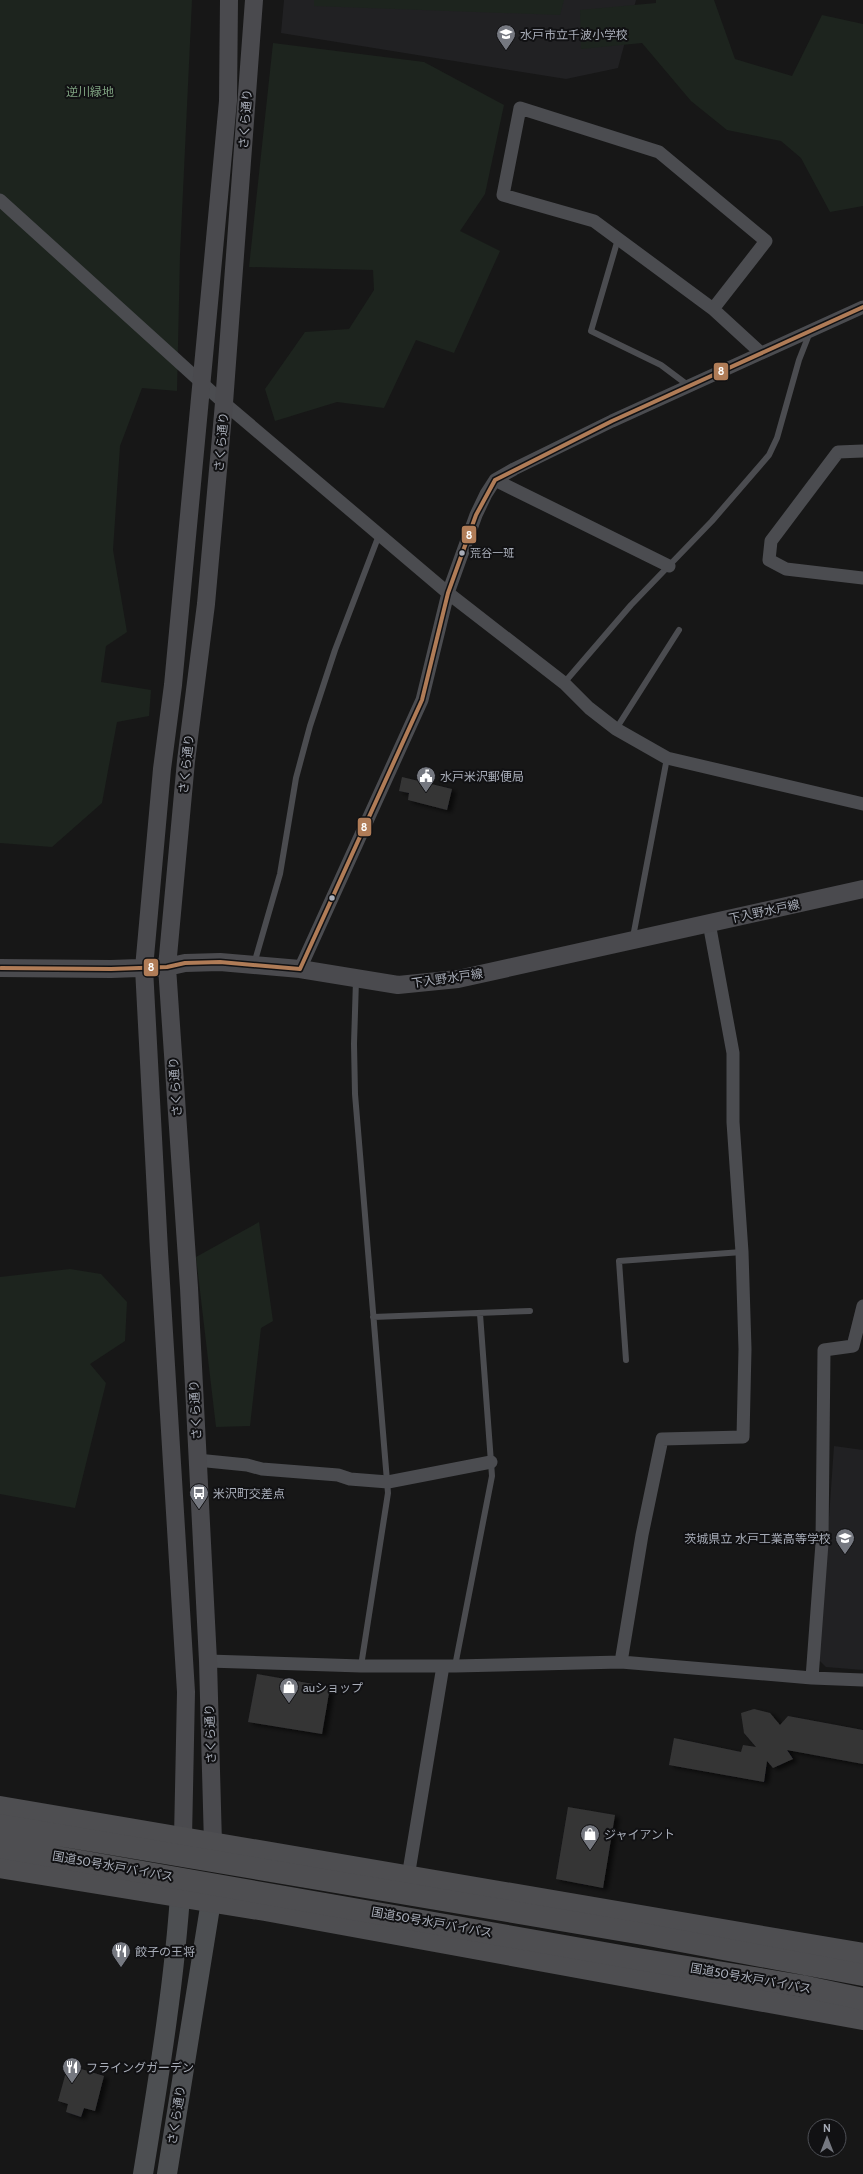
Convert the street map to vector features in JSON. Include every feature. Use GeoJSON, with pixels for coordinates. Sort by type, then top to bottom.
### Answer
{"type":"FeatureCollection","features":[{"type":"Feature","properties":{"kind":"highway"},"geometry":{"type":"LineString","coordinates":[[0,1807],[408,1877],[863,1958]]}},
{"type":"Feature","properties":{"kind":"highway","name":"国道50号水戸バイパス"},"geometry":{"type":"LineString","coordinates":[[0,1825],[635,1933],[863,1958]]}},
{"type":"Feature","properties":{"kind":"highway","name":"国道50号水戸バイパス"},"geometry":{"type":"LineString","coordinates":[[0,1847],[630,1958],[802,1986],[863,1999]]}},
{"type":"Feature","properties":{"kind":"highway"},"geometry":{"type":"LineString","coordinates":[[0,1867],[265,1910],[863,2019]]}},
{"type":"Feature","properties":{"kind":"main road","name":"さくら通り"},"geometry":{"type":"LineString","coordinates":[[143,2174],[165,2040],[177,1945],[183,1838]]}},
{"type":"Feature","properties":{"kind":"main road","name":"さくら通り"},"geometry":{"type":"LineString","coordinates":[[167,2174],[211,1901],[213,1844]]}},
{"type":"Feature","properties":{"kind":"street","name":"さくら通り"},"geometry":{"type":"LineString","coordinates":[[183,1838],[186,1692],[159,1251],[144,968],[162,769],[173,685],[228,101],[229,0]]}},
{"type":"Feature","properties":{"kind":"street","name":"さくら通り"},"geometry":{"type":"LineString","coordinates":[[213,1844],[208,1661],[189,1288],[167,967],[180,823],[206,604],[224,403],[254,0]]}},
{"type":"Feature","properties":{"kind":"street"},"geometry":{"type":"LineString","coordinates":[[713,309],[766,241],[659,152],[520,108],[503,195],[594,221],[618,237],[713,309],[761,353]]}},
{"type":"Feature","properties":{"kind":"street"},"geometry":{"type":"LineString","coordinates":[[0,200],[224,403],[448,593],[564,683],[589,708],[616,729],[667,758],[863,804]]}},
{"type":"Feature","properties":{"kind":"street"},"geometry":{"type":"LineString","coordinates":[[300,969],[422,700],[448,593],[476,515],[486,494],[495,480],[514,469],[605,425],[863,307]]}},
{"type":"Feature","properties":{"kind":"street"},"geometry":{"type":"LineString","coordinates":[[863,451],[838,452],[771,541],[769,560],[786,569],[863,578]]}},
{"type":"Feature","properties":{"kind":"street"},"geometry":{"type":"LineString","coordinates":[[495,480],[669,566]]}},
{"type":"Feature","properties":{"kind":"street","name":"下入野水戸線"},"geometry":{"type":"LineString","coordinates":[[0,970],[144,968],[167,967],[195,962],[254,964],[300,969],[398,985],[426,983],[458,979],[863,889]]}},
{"type":"Feature","properties":{"kind":"street"},"geometry":{"type":"LineString","coordinates":[[621,1662],[642,1535],[662,1439],[743,1437],[745,1349],[742,1252],[733,1122],[733,1053],[709,923]]}},
{"type":"Feature","properties":{"kind":"street"},"geometry":{"type":"LineString","coordinates":[[812,1678],[822,1543],[824,1350],[858,1346],[863,1306]]}},
{"type":"Feature","properties":{"kind":"street"},"geometry":{"type":"LineString","coordinates":[[197,1460],[247,1465],[262,1470],[338,1475],[350,1478],[388,1482],[491,1462]]}},
{"type":"Feature","properties":{"kind":"street"},"geometry":{"type":"LineString","coordinates":[[208,1661],[361,1666],[448,1666],[621,1662],[812,1678],[863,1680]]}},
{"type":"Feature","properties":{"kind":"street"},"geometry":{"type":"LineString","coordinates":[[408,1877],[448,1666]]}},
{"type":"Feature","properties":{"kind":"lane"},"geometry":{"type":"LineString","coordinates":[[618,237],[591,331],[661,365],[690,386]]}},
{"type":"Feature","properties":{"kind":"lane"},"geometry":{"type":"LineString","coordinates":[[564,683],[631,605],[712,521],[769,455],[777,438],[798,360],[810,331]]}},
{"type":"Feature","properties":{"kind":"lane"},"geometry":{"type":"LineString","coordinates":[[254,964],[280,874],[296,778],[310,726],[335,650],[379,535]]}},
{"type":"Feature","properties":{"kind":"lane"},"geometry":{"type":"LineString","coordinates":[[616,729],[679,630]]}},
{"type":"Feature","properties":{"kind":"lane"},"geometry":{"type":"LineString","coordinates":[[632,941],[667,758]]}},
{"type":"Feature","properties":{"kind":"lane"},"geometry":{"type":"LineString","coordinates":[[356,979],[354,1044],[355,1094],[388,1482],[388,1493],[361,1666]]}},
{"type":"Feature","properties":{"kind":"lane"},"geometry":{"type":"LineString","coordinates":[[626,1360],[618,1261],[742,1252]]}},
{"type":"Feature","properties":{"kind":"lane"},"geometry":{"type":"LineString","coordinates":[[373,1317],[530,1311]]}},
{"type":"Feature","properties":{"kind":"lane"},"geometry":{"type":"LineString","coordinates":[[448,1666],[492,1476],[480,1314]]}},
{"type":"Feature","properties":{"kind":"shaded area","name":"水戸市立千波小学校"},"geometry":{"type":"Polygon","coordinates":[[[284,0],[636,0],[618,68],[566,79],[281,33],[284,0]]]}},
{"type":"Feature","properties":{"kind":"shaded area","name":"茨城県立 水戸工業高等学校"},"geometry":{"type":"Polygon","coordinates":[[[834,1446],[863,1450],[863,1670],[826,1667],[819,1660],[834,1446]]]}},
{"type":"Feature","properties":{"kind":"green space","name":"逆川緑地"},"geometry":{"type":"Polygon","coordinates":[[[0,0],[192,0],[180,255],[177,391],[142,388],[120,446],[113,550],[127,632],[106,646],[101,682],[151,690],[149,716],[117,722],[102,803],[52,847],[0,843],[0,0]]]}},
{"type":"Feature","properties":{"kind":"green space"},"geometry":{"type":"Polygon","coordinates":[[[314,0],[564,0],[560,15],[314,6],[314,0]]]}},
{"type":"Feature","properties":{"kind":"green space"},"geometry":{"type":"Polygon","coordinates":[[[656,0],[714,0],[735,59],[792,76],[822,15],[863,24],[863,206],[830,212],[801,158],[781,141],[727,130],[691,101],[642,43],[581,49],[580,10],[656,3],[656,0]]]}},
{"type":"Feature","properties":{"kind":"green space"},"geometry":{"type":"Polygon","coordinates":[[[273,43],[424,62],[504,105],[485,194],[460,231],[500,251],[454,353],[416,340],[384,408],[337,402],[275,421],[265,389],[305,332],[349,329],[374,290],[373,270],[249,267],[273,43]]]}},
{"type":"Feature","properties":{"kind":"green space"},"geometry":{"type":"Polygon","coordinates":[[[259,1222],[273,1321],[261,1328],[250,1426],[216,1427],[196,1257],[259,1222]]]}},
{"type":"Feature","properties":{"kind":"green space"},"geometry":{"type":"Polygon","coordinates":[[[70,1269],[101,1274],[127,1302],[125,1341],[90,1364],[106,1383],[75,1508],[0,1494],[0,1277],[70,1269]]]}},
{"type":"Feature","properties":{"kind":"building"},"geometry":{"type":"Polygon","coordinates":[[[402,777],[452,789],[447,810],[408,800],[409,793],[399,791],[402,777]]]}},
{"type":"Feature","properties":{"kind":"building","name":"auショップ"},"geometry":{"type":"Polygon","coordinates":[[[257,1674],[330,1687],[322,1734],[248,1722],[257,1674]]]}},
{"type":"Feature","properties":{"kind":"building"},"geometry":{"type":"Polygon","coordinates":[[[754,1709],[770,1713],[780,1725],[788,1716],[863,1730],[863,1764],[787,1750],[793,1759],[773,1768],[767,1761],[764,1782],[669,1765],[674,1738],[741,1752],[743,1745],[756,1747],[744,1733],[741,1713],[754,1709]]]}},
{"type":"Feature","properties":{"kind":"building"},"geometry":{"type":"Polygon","coordinates":[[[568,1807],[615,1815],[603,1888],[556,1879],[568,1807]]]}},
{"type":"Feature","properties":{"kind":"building"},"geometry":{"type":"Polygon","coordinates":[[[68,2065],[104,2076],[95,2111],[84,2108],[81,2117],[66,2112],[68,2104],[58,2101],[68,2065]]]}},
{"type":"Feature","properties":{"kind":"transit line","name":"8"},"geometry":{"type":"LineString","coordinates":[[300,969],[422,700],[448,593],[476,515],[495,480],[612,421],[863,307]]}},
{"type":"Feature","properties":{"kind":"transit line","name":"8"},"geometry":{"type":"LineString","coordinates":[[1,968],[111,969],[167,967],[185,963],[220,962],[300,969]]}},
{"type":"Feature","properties":{"kind":"place","name":"水戸市立千波小学校"},"geometry":{"type":"Point","coordinates":[506,51]}},
{"type":"Feature","properties":{"kind":"place","name":"荒谷一班"},"geometry":{"type":"Point","coordinates":[462,553]}},
{"type":"Feature","properties":{"kind":"place","name":"水戸米沢郵便局"},"geometry":{"type":"Point","coordinates":[426,793]}},
{"type":"Feature","properties":{"kind":"place","name":"米沢町交差点"},"geometry":{"type":"Point","coordinates":[199,1510]}},
{"type":"Feature","properties":{"kind":"place","name":"茨城県立 水戸工業高等学校"},"geometry":{"type":"Point","coordinates":[845,1555]}},
{"type":"Feature","properties":{"kind":"place","name":"auショップ"},"geometry":{"type":"Point","coordinates":[289,1704]}},
{"type":"Feature","properties":{"kind":"place","name":"ジャイアント"},"geometry":{"type":"Point","coordinates":[590,1851]}},
{"type":"Feature","properties":{"kind":"place","name":"餃子の王将"},"geometry":{"type":"Point","coordinates":[121,1968]}},
{"type":"Feature","properties":{"kind":"place","name":"フライングガーデン"},"geometry":{"type":"Point","coordinates":[72,2084]}}]}
